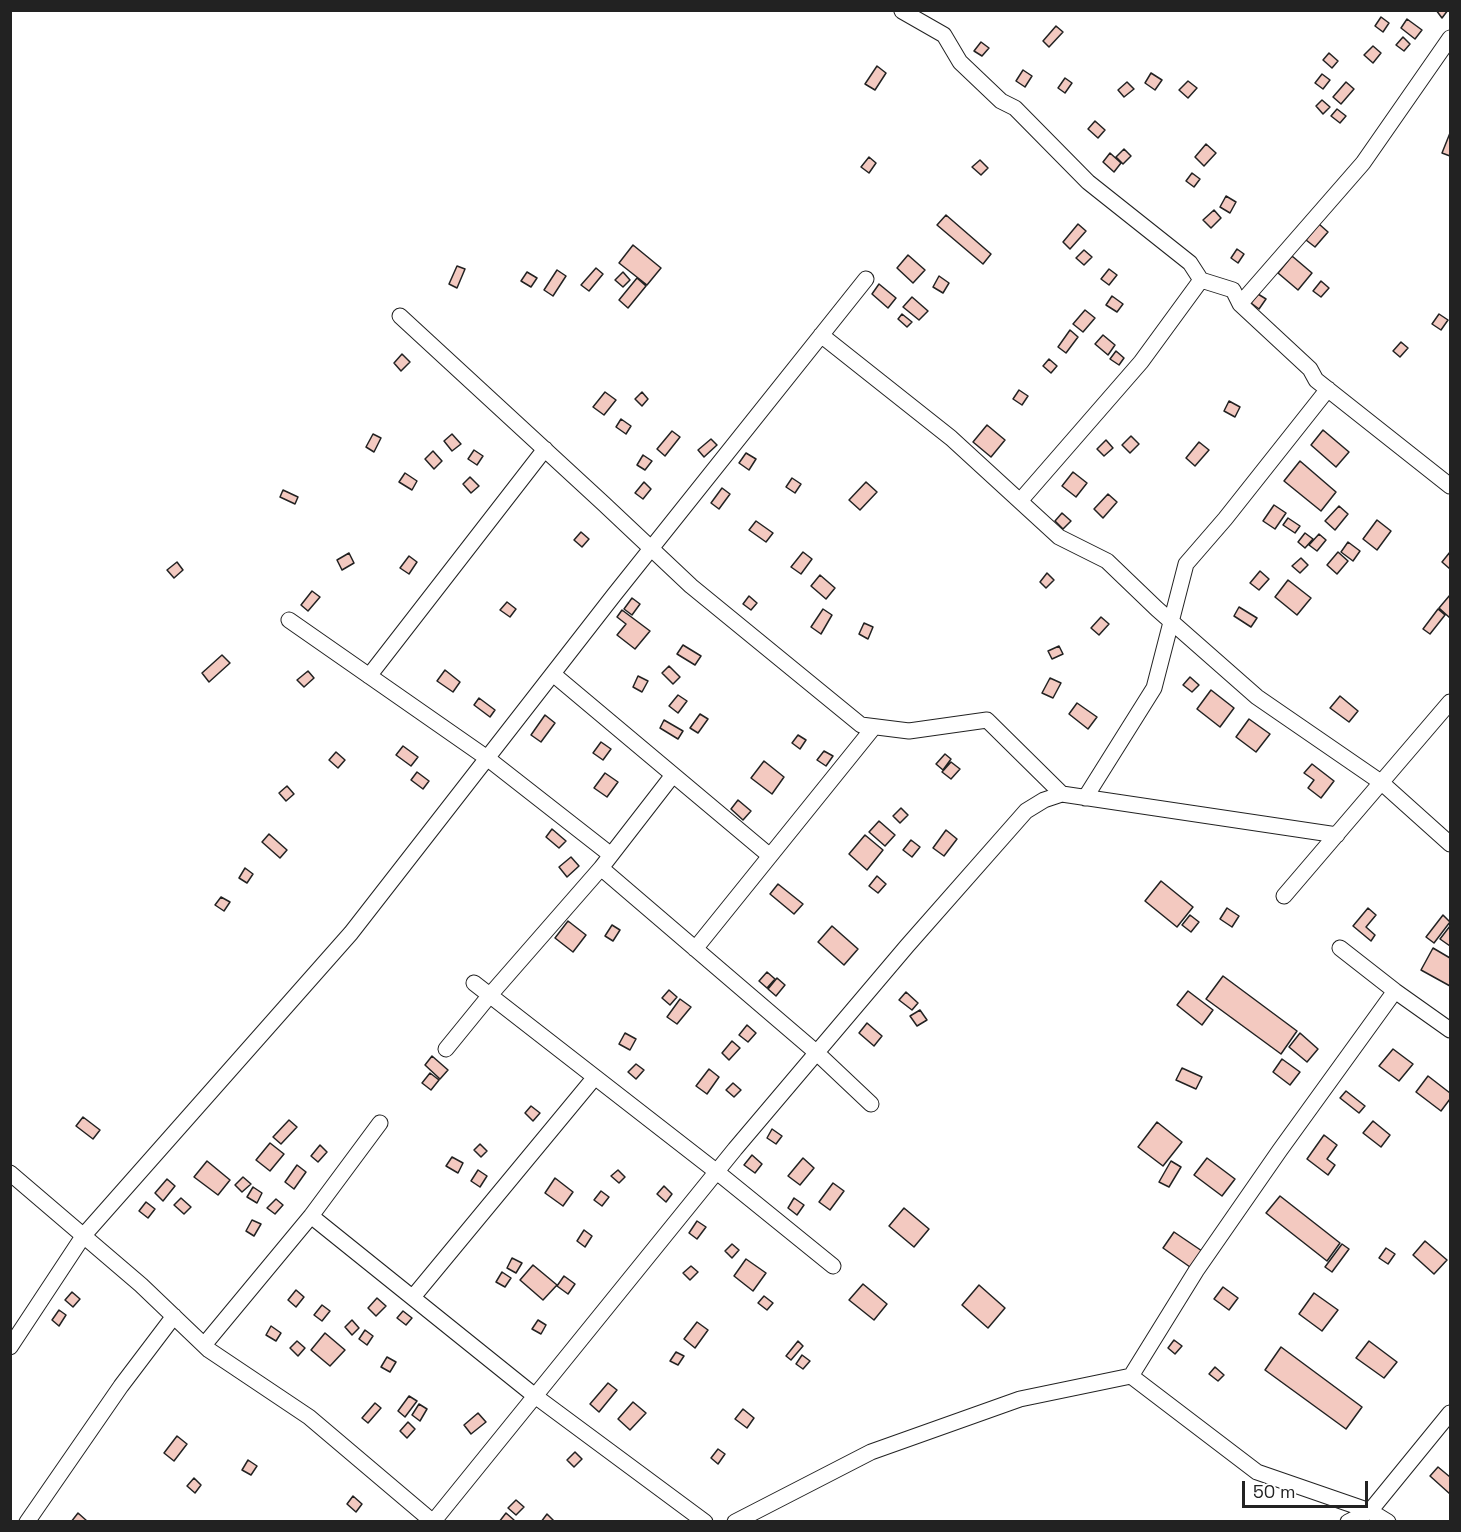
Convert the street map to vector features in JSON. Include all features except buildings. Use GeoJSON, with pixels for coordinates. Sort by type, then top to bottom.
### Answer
{"type":"FeatureCollection","features":[{"type":"Feature","properties":{"kind":"street"},"geometry":{"type":"LineString","coordinates":[[902,11],[944,35],[960,62],[1001,101],[1015,108],[1088,182],[1190,263],[1201,280],[1233,290],[1240,304],[1310,369],[1316,380],[1450,486]]}},
{"type":"Feature","properties":{"kind":"street"},"geometry":{"type":"LineString","coordinates":[[1240,304],[1363,163],[1449,42]]}},
{"type":"Feature","properties":{"kind":"street"},"geometry":{"type":"LineString","coordinates":[[10,1347],[84,1235],[351,933],[651,549],[866,279]]}},
{"type":"Feature","properties":{"kind":"street"},"geometry":{"type":"LineString","coordinates":[[1020,501],[1141,362],[1201,280]]}},
{"type":"Feature","properties":{"kind":"street"},"geometry":{"type":"LineString","coordinates":[[400,316],[691,586],[861,724],[909,731],[987,720],[1062,794]]}},
{"type":"Feature","properties":{"kind":"street"},"geometry":{"type":"LineString","coordinates":[[821,335],[951,438],[1059,537],[1107,561],[1257,698],[1382,783],[1450,844]]}},
{"type":"Feature","properties":{"kind":"street"},"geometry":{"type":"LineString","coordinates":[[1085,798],[1154,688],[1186,564],[1328,389]]}},
{"type":"Feature","properties":{"kind":"street"},"geometry":{"type":"LineString","coordinates":[[369,676],[545,449]]}},
{"type":"Feature","properties":{"kind":"street"},"geometry":{"type":"LineString","coordinates":[[289,620],[488,758],[611,855]]}},
{"type":"Feature","properties":{"kind":"street"},"geometry":{"type":"LineString","coordinates":[[553,674],[770,856]]}},
{"type":"Feature","properties":{"kind":"street"},"geometry":{"type":"LineString","coordinates":[[1284,896],[1450,702]]}},
{"type":"Feature","properties":{"kind":"street"},"geometry":{"type":"LineString","coordinates":[[696,949],[874,727]]}},
{"type":"Feature","properties":{"kind":"street"},"geometry":{"type":"LineString","coordinates":[[446,1049],[601,868],[673,775]]}},
{"type":"Feature","properties":{"kind":"street"},"geometry":{"type":"LineString","coordinates":[[10,1173],[84,1235],[204,1345],[309,1417],[433,1521],[717,1172],[907,946],[1026,811],[1044,800],[1062,794],[1337,835]]}},
{"type":"Feature","properties":{"kind":"street"},"geometry":{"type":"LineString","coordinates":[[601,868],[817,1053],[871,1104]]}},
{"type":"Feature","properties":{"kind":"street"},"geometry":{"type":"LineString","coordinates":[[1340,948],[1450,1030]]}},
{"type":"Feature","properties":{"kind":"street"},"geometry":{"type":"LineString","coordinates":[[474,983],[717,1172],[833,1266]]}},
{"type":"Feature","properties":{"kind":"street"},"geometry":{"type":"LineString","coordinates":[[735,1521],[871,1452],[1020,1399],[1131,1376],[1196,1271],[1280,1149],[1395,991]]}},
{"type":"Feature","properties":{"kind":"street"},"geometry":{"type":"LineString","coordinates":[[413,1297],[595,1077]]}},
{"type":"Feature","properties":{"kind":"street"},"geometry":{"type":"LineString","coordinates":[[204,1345],[311,1216],[380,1123]]}},
{"type":"Feature","properties":{"kind":"street"},"geometry":{"type":"LineString","coordinates":[[311,1216],[535,1396],[705,1521]]}},
{"type":"Feature","properties":{"kind":"street"},"geometry":{"type":"LineString","coordinates":[[27,1521],[121,1386],[174,1316]]}},
{"type":"Feature","properties":{"kind":"street"},"geometry":{"type":"LineString","coordinates":[[1131,1376],[1257,1472],[1370,1511],[1388,1521]]}},
{"type":"Feature","properties":{"kind":"street"},"geometry":{"type":"LineString","coordinates":[[1348,1521],[1370,1511],[1450,1413]]}}]}
